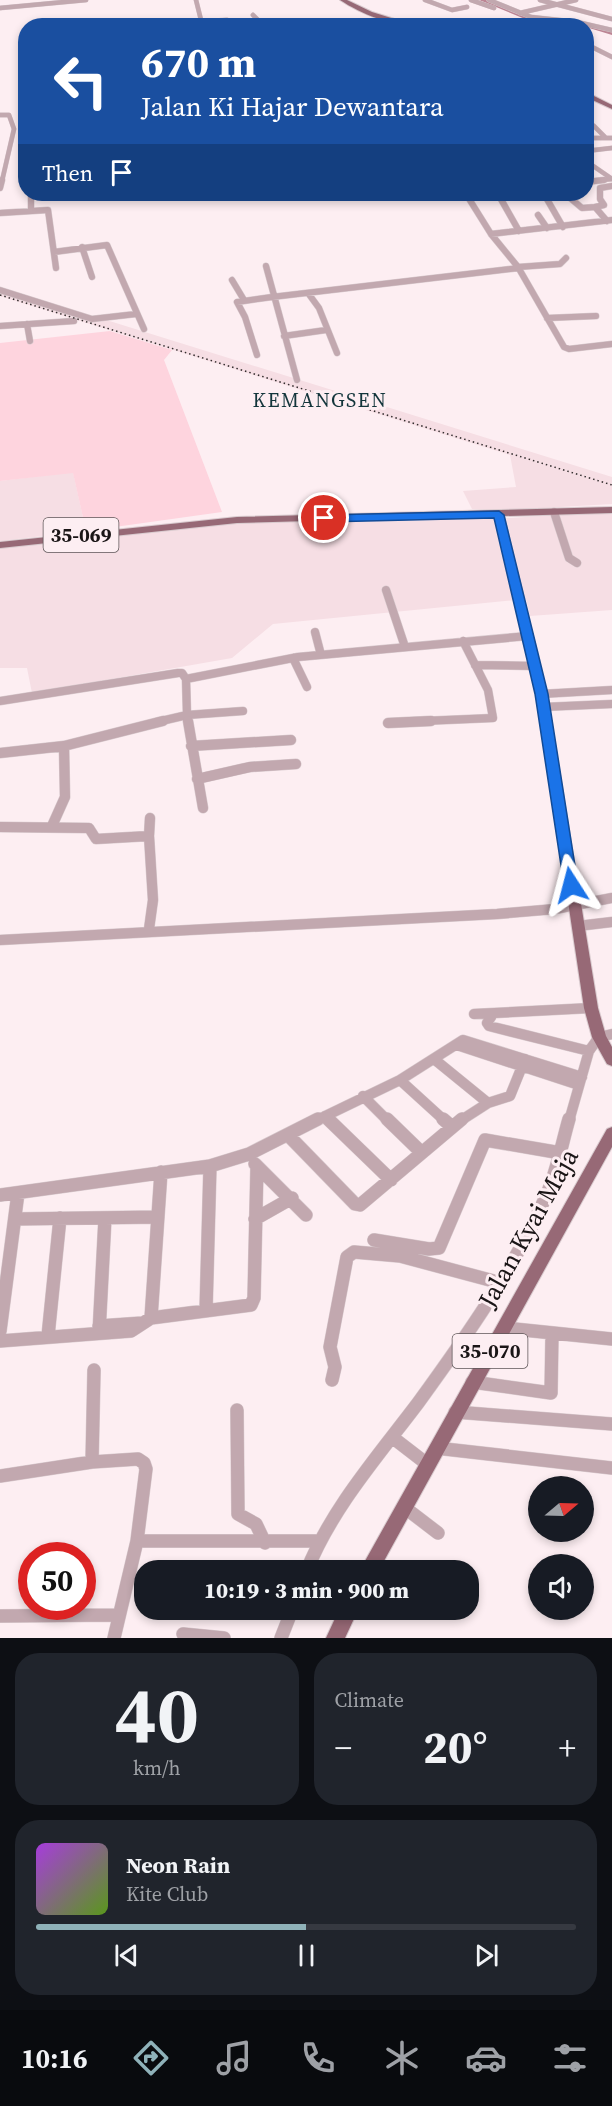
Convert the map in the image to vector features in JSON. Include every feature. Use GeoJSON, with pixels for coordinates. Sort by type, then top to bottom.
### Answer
{"type":"FeatureCollection","features":[{"type":"Feature","properties":{"kind":"main road"},"geometry":{"type":"LineString","coordinates":[[343,0],[370,13],[389,18]]}},
{"type":"Feature","properties":{"kind":"main road"},"geometry":{"type":"LineString","coordinates":[[594,98],[612,107]]}},
{"type":"Feature","properties":{"kind":"main road","name":"35-069"},"geometry":{"type":"LineString","coordinates":[[0,544],[237,520],[499,515],[612,508]]}},
{"type":"Feature","properties":{"kind":"main road"},"geometry":{"type":"LineString","coordinates":[[499,515],[542,698],[591,1008],[606,1045]]}},
{"type":"Feature","properties":{"kind":"main road","name":"Jalan Kyai Maja"},"geometry":{"type":"LineString","coordinates":[[375,1560],[612,1133]]}},
{"type":"Feature","properties":{"kind":"main road"},"geometry":{"type":"LineString","coordinates":[[335,1638],[344,1620]]}},
{"type":"Feature","properties":{"kind":"street"},"geometry":{"type":"LineString","coordinates":[[0,8],[86,0]]}},
{"type":"Feature","properties":{"kind":"street"},"geometry":{"type":"LineString","coordinates":[[196,0],[200,18]]}},
{"type":"Feature","properties":{"kind":"street"},"geometry":{"type":"LineString","coordinates":[[425,0],[452,10],[467,7]]}},
{"type":"Feature","properties":{"kind":"street"},"geometry":{"type":"LineString","coordinates":[[471,0],[518,16],[532,18]]}},
{"type":"Feature","properties":{"kind":"street"},"geometry":{"type":"LineString","coordinates":[[489,0],[518,16],[576,0]]}},
{"type":"Feature","properties":{"kind":"street"},"geometry":{"type":"LineString","coordinates":[[540,0],[612,19]]}},
{"type":"Feature","properties":{"kind":"street"},"geometry":{"type":"LineString","coordinates":[[253,15],[256,18]]}},
{"type":"Feature","properties":{"kind":"street"},"geometry":{"type":"LineString","coordinates":[[594,27],[612,30]]}},
{"type":"Feature","properties":{"kind":"street"},"geometry":{"type":"LineString","coordinates":[[594,29],[612,36]]}},
{"type":"Feature","properties":{"kind":"street"},"geometry":{"type":"LineString","coordinates":[[596,49],[612,57]]}},
{"type":"Feature","properties":{"kind":"street"},"geometry":{"type":"LineString","coordinates":[[0,115],[9,116],[14,128],[0,188]]}},
{"type":"Feature","properties":{"kind":"street"},"geometry":{"type":"LineString","coordinates":[[594,126],[605,137]]}},
{"type":"Feature","properties":{"kind":"street"},"geometry":{"type":"LineString","coordinates":[[594,138],[612,138]]}},
{"type":"Feature","properties":{"kind":"street"},"geometry":{"type":"LineString","coordinates":[[594,150],[612,148]]}},
{"type":"Feature","properties":{"kind":"street"},"geometry":{"type":"LineString","coordinates":[[594,167],[612,179]]}},
{"type":"Feature","properties":{"kind":"street"},"geometry":{"type":"LineString","coordinates":[[594,181],[612,179]]}},
{"type":"Feature","properties":{"kind":"street"},"geometry":{"type":"LineString","coordinates":[[574,201],[583,208],[604,205],[600,200],[600,188],[612,186]]}},
{"type":"Feature","properties":{"kind":"street"},"geometry":{"type":"LineString","coordinates":[[31,201],[31,210]]}},
{"type":"Feature","properties":{"kind":"street"},"geometry":{"type":"LineString","coordinates":[[470,201],[491,234],[519,268],[566,348],[612,344]]}},
{"type":"Feature","properties":{"kind":"street"},"geometry":{"type":"LineString","coordinates":[[502,201],[519,231]]}},
{"type":"Feature","properties":{"kind":"street"},"geometry":{"type":"LineString","coordinates":[[549,201],[559,216],[556,219],[563,227]]}},
{"type":"Feature","properties":{"kind":"street"},"geometry":{"type":"LineString","coordinates":[[595,207],[609,221]]}},
{"type":"Feature","properties":{"kind":"street"},"geometry":{"type":"LineString","coordinates":[[0,213],[48,210],[56,268]]}},
{"type":"Feature","properties":{"kind":"street"},"geometry":{"type":"LineString","coordinates":[[538,215],[547,228]]}},
{"type":"Feature","properties":{"kind":"street"},"geometry":{"type":"LineString","coordinates":[[491,234],[609,221]]}},
{"type":"Feature","properties":{"kind":"street"},"geometry":{"type":"LineString","coordinates":[[54,252],[107,245],[144,329]]}},
{"type":"Feature","properties":{"kind":"street"},"geometry":{"type":"LineString","coordinates":[[82,247],[92,277]]}},
{"type":"Feature","properties":{"kind":"street"},"geometry":{"type":"LineString","coordinates":[[257,355],[244,314],[237,303],[244,300],[561,263],[566,258]]}},
{"type":"Feature","properties":{"kind":"street"},"geometry":{"type":"LineString","coordinates":[[266,266],[272,297],[297,380]]}},
{"type":"Feature","properties":{"kind":"street"},"geometry":{"type":"LineString","coordinates":[[232,280],[244,300]]}},
{"type":"Feature","properties":{"kind":"street"},"geometry":{"type":"LineString","coordinates":[[0,290],[94,319],[136,314]]}},
{"type":"Feature","properties":{"kind":"street"},"geometry":{"type":"LineString","coordinates":[[308,293],[319,308],[337,353]]}},
{"type":"Feature","properties":{"kind":"street"},"geometry":{"type":"LineString","coordinates":[[548,318],[596,316]]}},
{"type":"Feature","properties":{"kind":"street"},"geometry":{"type":"LineString","coordinates":[[0,326],[74,321]]}},
{"type":"Feature","properties":{"kind":"street"},"geometry":{"type":"LineString","coordinates":[[27,324],[30,341]]}},
{"type":"Feature","properties":{"kind":"street"},"geometry":{"type":"LineString","coordinates":[[284,336],[326,330]]}},
{"type":"Feature","properties":{"kind":"street"},"geometry":{"type":"LineString","coordinates":[[556,512],[569,558],[577,563]]}},
{"type":"Feature","properties":{"kind":"street"},"geometry":{"type":"LineString","coordinates":[[386,590],[405,647]]}},
{"type":"Feature","properties":{"kind":"street"},"geometry":{"type":"LineString","coordinates":[[315,632],[321,655]]}},
{"type":"Feature","properties":{"kind":"street"},"geometry":{"type":"LineString","coordinates":[[186,679],[292,658],[528,636]]}},
{"type":"Feature","properties":{"kind":"street"},"geometry":{"type":"LineString","coordinates":[[388,723],[493,718],[488,690],[463,641]]}},
{"type":"Feature","properties":{"kind":"street"},"geometry":{"type":"LineString","coordinates":[[292,658],[307,687]]}},
{"type":"Feature","properties":{"kind":"street"},"geometry":{"type":"LineString","coordinates":[[475,665],[535,666]]}},
{"type":"Feature","properties":{"kind":"street"},"geometry":{"type":"LineString","coordinates":[[0,701],[182,673],[186,679],[191,746],[203,808]]}},
{"type":"Feature","properties":{"kind":"street"},"geometry":{"type":"LineString","coordinates":[[542,698],[612,690]]}},
{"type":"Feature","properties":{"kind":"street"},"geometry":{"type":"LineString","coordinates":[[542,698],[612,705]]}},
{"type":"Feature","properties":{"kind":"street"},"geometry":{"type":"LineString","coordinates":[[0,753],[64,746],[187,715],[243,711]]}},
{"type":"Feature","properties":{"kind":"street"},"geometry":{"type":"LineString","coordinates":[[191,746],[291,740]]}},
{"type":"Feature","properties":{"kind":"street"},"geometry":{"type":"LineString","coordinates":[[52,826],[62,802],[66,762],[64,746]]}},
{"type":"Feature","properties":{"kind":"street"},"geometry":{"type":"LineString","coordinates":[[197,779],[250,767],[296,764]]}},
{"type":"Feature","properties":{"kind":"street"},"geometry":{"type":"LineString","coordinates":[[149,929],[153,900],[150,818]]}},
{"type":"Feature","properties":{"kind":"street"},"geometry":{"type":"LineString","coordinates":[[0,827],[89,828],[96,839],[149,836]]}},
{"type":"Feature","properties":{"kind":"street"},"geometry":{"type":"LineString","coordinates":[[0,940],[149,929],[575,908],[612,898]]}},
{"type":"Feature","properties":{"kind":"street"},"geometry":{"type":"LineString","coordinates":[[578,926],[612,922]]}},
{"type":"Feature","properties":{"kind":"street"},"geometry":{"type":"LineString","coordinates":[[474,1014],[591,1008]]}},
{"type":"Feature","properties":{"kind":"street"},"geometry":{"type":"LineString","coordinates":[[493,1014],[487,1023],[489,1026],[589,1051],[606,1045]]}},
{"type":"Feature","properties":{"kind":"street"},"geometry":{"type":"LineString","coordinates":[[0,1195],[210,1166],[249,1155],[363,1096],[400,1080],[460,1043],[581,1081]]}},
{"type":"Feature","properties":{"kind":"street"},"geometry":{"type":"LineString","coordinates":[[311,1560],[319,1541],[399,1443],[450,1359],[501,1282],[548,1192],[589,1051]]}},
{"type":"Feature","properties":{"kind":"street"},"geometry":{"type":"LineString","coordinates":[[434,1059],[488,1103]]}},
{"type":"Feature","properties":{"kind":"street"},"geometry":{"type":"LineString","coordinates":[[288,1135],[355,1204],[366,1202],[451,1126],[488,1103],[514,1092],[524,1063]]}},
{"type":"Feature","properties":{"kind":"street"},"geometry":{"type":"LineString","coordinates":[[400,1080],[451,1126]]}},
{"type":"Feature","properties":{"kind":"street"},"geometry":{"type":"LineString","coordinates":[[363,1096],[422,1152]]}},
{"type":"Feature","properties":{"kind":"street"},"geometry":{"type":"LineString","coordinates":[[325,1116],[391,1180]]}},
{"type":"Feature","properties":{"kind":"street"},"geometry":{"type":"LineString","coordinates":[[374,1240],[429,1249],[439,1248],[485,1140],[561,1152]]}},
{"type":"Feature","properties":{"kind":"street"},"geometry":{"type":"LineString","coordinates":[[249,1155],[306,1215]]}},
{"type":"Feature","properties":{"kind":"street"},"geometry":{"type":"LineString","coordinates":[[206,1311],[210,1166]]}},
{"type":"Feature","properties":{"kind":"street"},"geometry":{"type":"LineString","coordinates":[[0,1341],[99,1330],[250,1305],[254,1298],[257,1166]]}},
{"type":"Feature","properties":{"kind":"street"},"geometry":{"type":"LineString","coordinates":[[148,1321],[161,1172]]}},
{"type":"Feature","properties":{"kind":"street"},"geometry":{"type":"LineString","coordinates":[[0,1331],[18,1193]]}},
{"type":"Feature","properties":{"kind":"street"},"geometry":{"type":"LineString","coordinates":[[255,1219],[292,1198]]}},
{"type":"Feature","properties":{"kind":"street"},"geometry":{"type":"LineString","coordinates":[[15,1219],[158,1217]]}},
{"type":"Feature","properties":{"kind":"street"},"geometry":{"type":"LineString","coordinates":[[48,1336],[60,1218]]}},
{"type":"Feature","properties":{"kind":"street"},"geometry":{"type":"LineString","coordinates":[[99,1330],[105,1218]]}},
{"type":"Feature","properties":{"kind":"street"},"geometry":{"type":"LineString","coordinates":[[332,1380],[335,1367],[330,1347],[347,1257],[354,1252],[400,1256],[501,1282]]}},
{"type":"Feature","properties":{"kind":"street"},"geometry":{"type":"LineString","coordinates":[[504,1328],[612,1339]]}},
{"type":"Feature","properties":{"kind":"street"},"geometry":{"type":"LineString","coordinates":[[472,1382],[551,1393],[552,1334]]}},
{"type":"Feature","properties":{"kind":"street"},"geometry":{"type":"LineString","coordinates":[[92,1462],[94,1370]]}},
{"type":"Feature","properties":{"kind":"street"},"geometry":{"type":"LineString","coordinates":[[237,1410],[238,1514],[255,1524],[265,1543]]}},
{"type":"Feature","properties":{"kind":"street"},"geometry":{"type":"LineString","coordinates":[[455,1412],[612,1424]]}},
{"type":"Feature","properties":{"kind":"street"},"geometry":{"type":"LineString","coordinates":[[399,1443],[427,1464]]}},
{"type":"Feature","properties":{"kind":"street"},"geometry":{"type":"LineString","coordinates":[[436,1448],[612,1468]]}},
{"type":"Feature","properties":{"kind":"street"},"geometry":{"type":"LineString","coordinates":[[0,1476],[92,1462],[138,1459],[144,1463],[146,1468],[137,1540],[114,1638]]}},
{"type":"Feature","properties":{"kind":"street"},"geometry":{"type":"LineString","coordinates":[[404,1507],[438,1533]]}},
{"type":"Feature","properties":{"kind":"street"},"geometry":{"type":"LineString","coordinates":[[137,1540],[265,1543],[319,1541]]}},
{"type":"Feature","properties":{"kind":"street"},"geometry":{"type":"LineString","coordinates":[[0,1616],[119,1615]]}},
{"type":"Feature","properties":{"kind":"street"},"geometry":{"type":"LineString","coordinates":[[280,1638],[288,1620]]}},
{"type":"Feature","properties":{"kind":"street"},"geometry":{"type":"LineString","coordinates":[[183,1634],[224,1638]]}},
{"type":"Feature","properties":{"kind":"shaded area"},"geometry":{"type":"Polygon","coordinates":[[[0,287],[612,477],[612,504],[507,510],[472,509],[463,491],[516,487],[510,455],[0,296],[0,287]]]}},
{"type":"Feature","properties":{"kind":"shaded area"},"geometry":{"type":"Polygon","coordinates":[[[110,331],[172,350],[164,360],[222,512],[86,531],[73,473],[0,481],[0,343],[110,331]]]}},
{"type":"Feature","properties":{"kind":"shaded area"},"geometry":{"type":"Polygon","coordinates":[[[73,472],[86,531],[0,541],[0,481],[73,472]]]}},
{"type":"Feature","properties":{"kind":"shaded area"},"geometry":{"type":"Polygon","coordinates":[[[612,511],[612,610],[530,616],[526,599],[273,624],[232,658],[32,693],[27,668],[0,668],[0,548],[200,526],[268,521],[511,518],[612,511]]]}},
{"type":"Feature","properties":{"kind":"waterway"},"geometry":{"type":"LineString","coordinates":[[482,0],[527,18]]}},
{"type":"Feature","properties":{"kind":"waterway"},"geometry":{"type":"LineString","coordinates":[[594,28],[612,33]]}},
{"type":"Feature","properties":{"kind":"railway"},"geometry":{"type":"LineString","coordinates":[[0,295],[612,485]]}},
{"type":"Feature","properties":{"kind":"district","name":"KEMANGSEN"},"geometry":{"type":"Point","coordinates":[320,400]}},
{"type":"Feature","properties":{"kind":"route"},"geometry":{"type":"LineString","coordinates":[[324,518],[499,515],[542,694],[571,885]]}}]}
